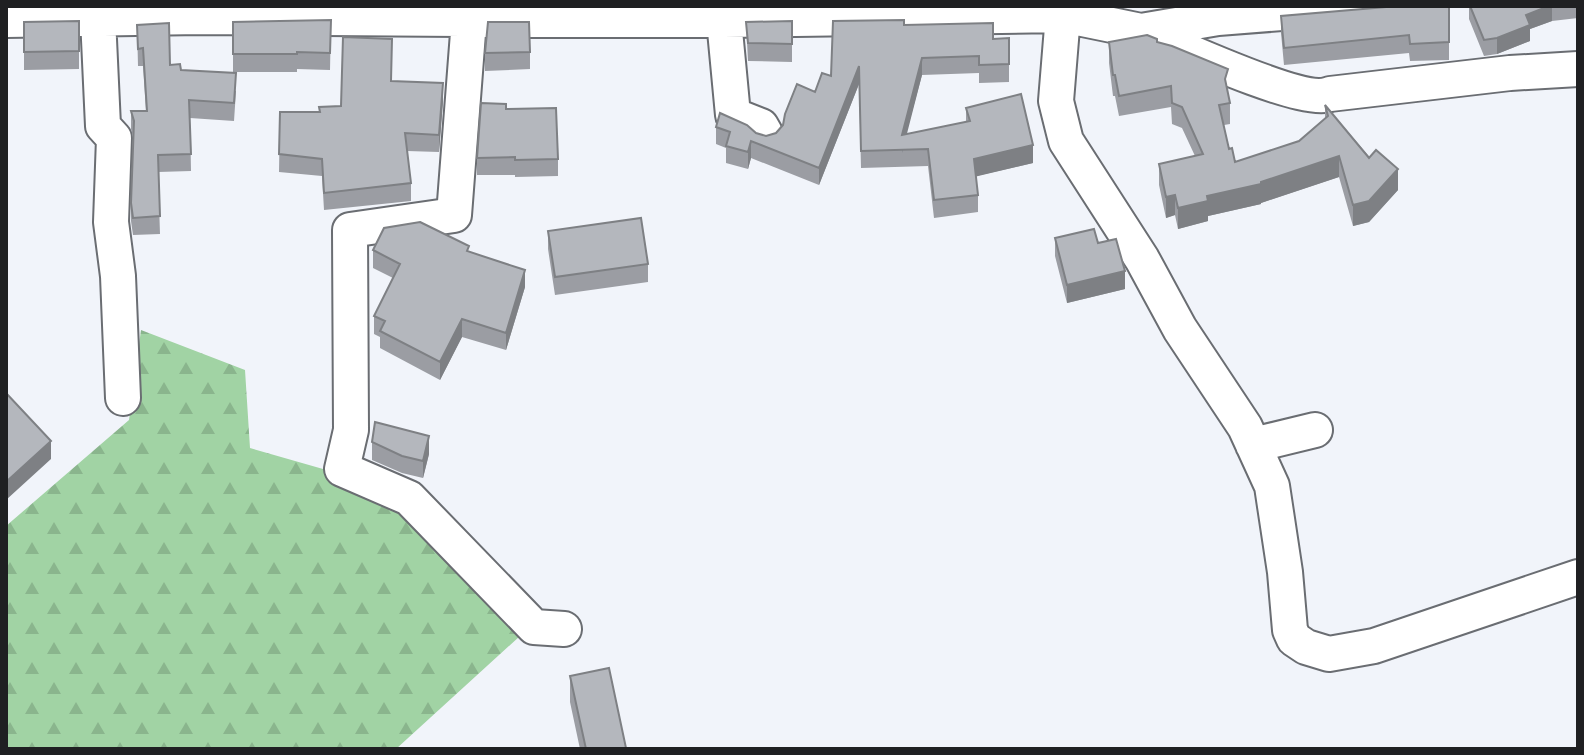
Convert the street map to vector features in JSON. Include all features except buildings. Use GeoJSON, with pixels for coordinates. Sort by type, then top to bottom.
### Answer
{"type":"FeatureCollection","features":[{"type":"Feature","properties":{"kind":"street"},"geometry":{"type":"LineString","coordinates":[[1141,31],[1218,18],[1373,6]]}},
{"type":"Feature","properties":{"kind":"street"},"geometry":{"type":"LineString","coordinates":[[6,20],[201,11],[469,20],[563,13],[724,20],[1106,15],[1281,88],[1322,97],[1510,73],[1578,69]]}},
{"type":"Feature","properties":{"kind":"street"},"geometry":{"type":"LineString","coordinates":[[1063,15],[1056,101],[1066,141],[1142,259],[1180,329],[1245,427],[1272,486],[1290,630],[1294,639],[1306,647],[1329,654],[1374,646],[1578,577]]}},
{"type":"Feature","properties":{"kind":"street"},"geometry":{"type":"LineString","coordinates":[[98,18],[103,126],[114,138],[111,222],[118,276],[123,398]]}},
{"type":"Feature","properties":{"kind":"street"},"geometry":{"type":"LineString","coordinates":[[469,20],[454,215],[350,230],[351,430],[342,469],[409,498],[534,627],[564,629]]}},
{"type":"Feature","properties":{"kind":"street"},"geometry":{"type":"LineString","coordinates":[[724,20],[733,115],[761,126],[765,133]]}},
{"type":"Feature","properties":{"kind":"street"},"geometry":{"type":"LineString","coordinates":[[1253,445],[1315,430]]}},
{"type":"Feature","properties":{"kind":"green space"},"geometry":{"type":"Polygon","coordinates":[[[141,330],[245,370],[250,448],[323,469],[417,516],[520,636],[396,749],[6,749],[6,526],[129,420],[141,330]]]}}]}
